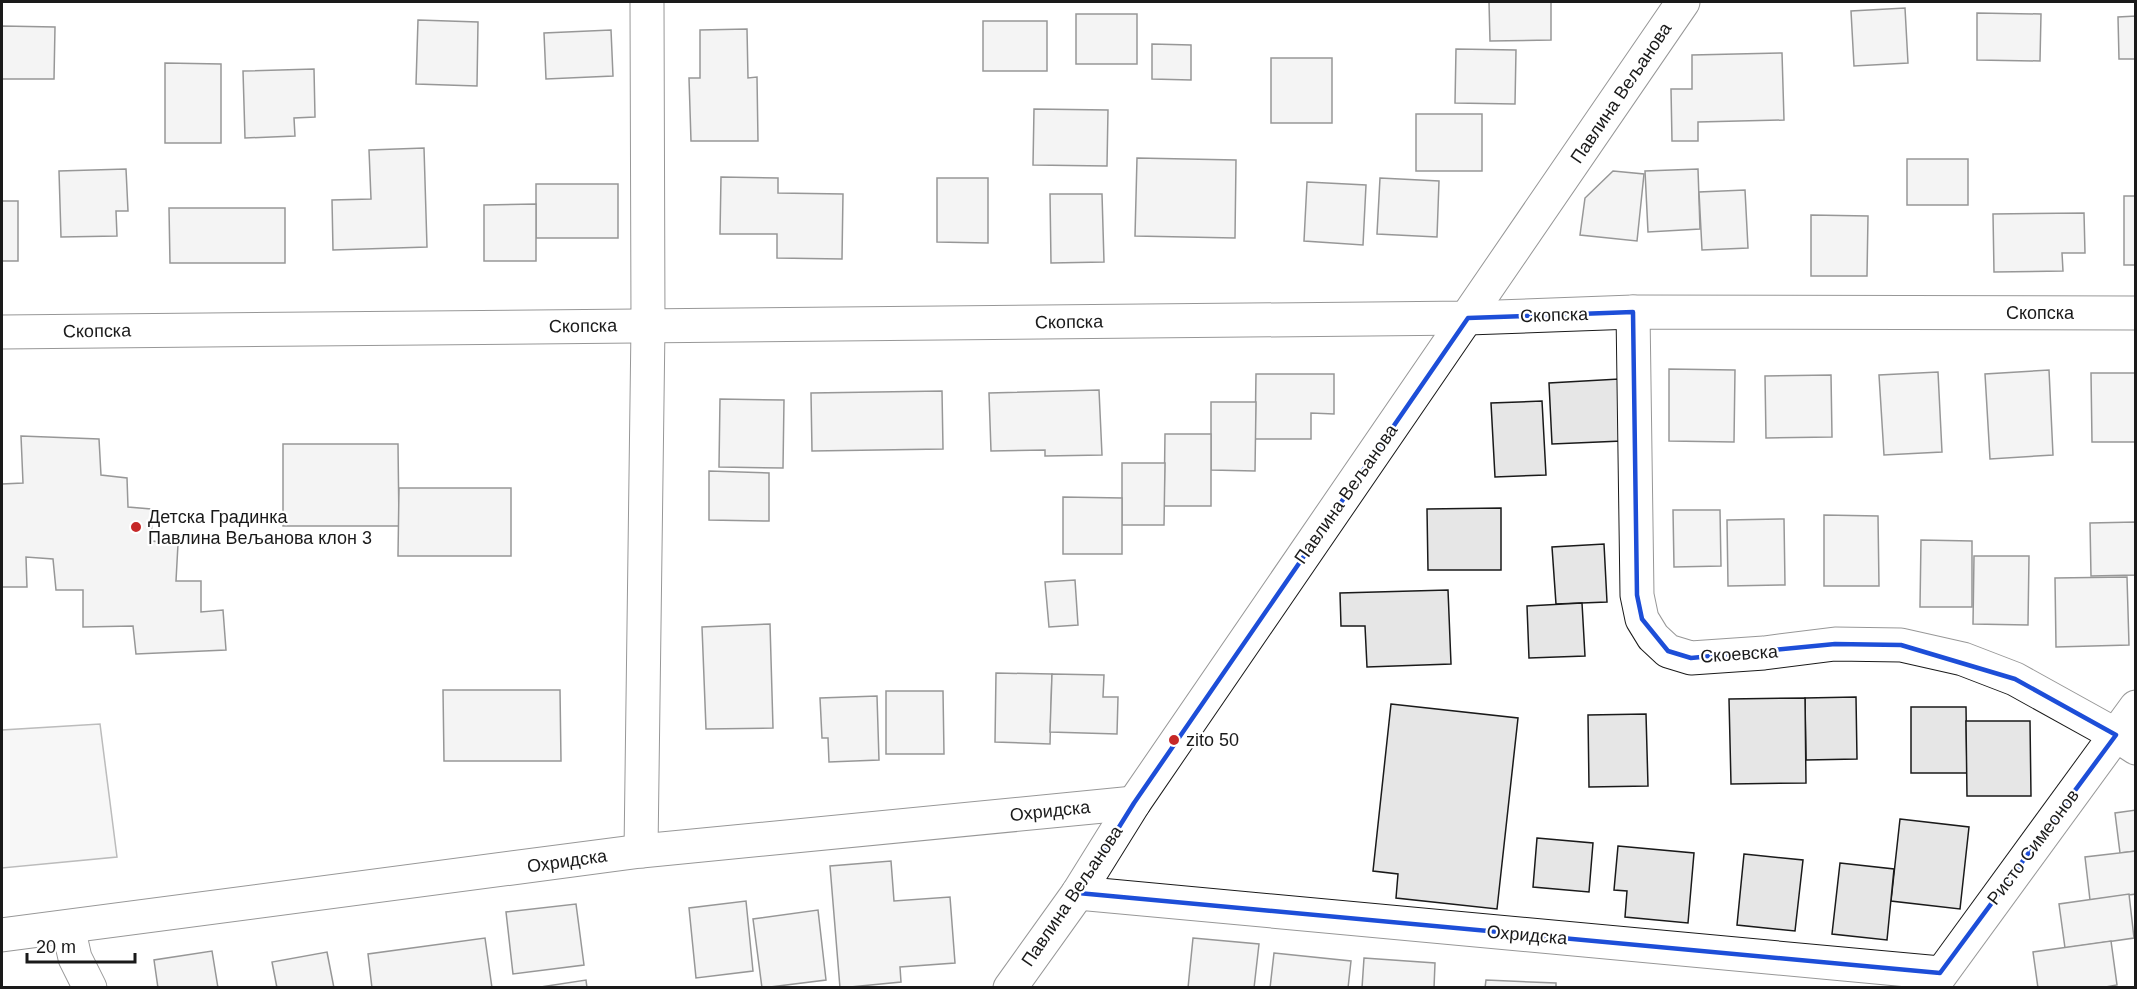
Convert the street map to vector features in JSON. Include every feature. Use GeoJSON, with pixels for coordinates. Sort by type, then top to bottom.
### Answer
{"type":"FeatureCollection","features":[{"type":"Feature","properties":{"kind":"street"},"geometry":{"type":"LineString","coordinates":[[641,851],[648,326],[647,2]]}},
{"type":"Feature","properties":{"kind":"street","name":"Павлина Вељанова"},"geometry":{"type":"LineString","coordinates":[[1010,987],[1078,893],[1134,803],[1683,2]]}},
{"type":"Feature","properties":{"kind":"street","name":"Скопска"},"geometry":{"type":"LineString","coordinates":[[2,332],[1468,318],[1634,312],[2136,313]]}},
{"type":"Feature","properties":{"kind":"street","name":"Скоевска"},"geometry":{"type":"LineString","coordinates":[[1634,312],[1637,595],[1642,619],[1653,637],[1668,651],[1691,658],[1835,645],[1901,645],[1963,659],[2015,679],[2126,742]]}},
{"type":"Feature","properties":{"kind":"street","name":"Ристо Симеонов"},"geometry":{"type":"LineString","coordinates":[[1935,980],[2126,742],[2136,707]]}},
{"type":"Feature","properties":{"kind":"street","name":"Охридска"},"geometry":{"type":"LineString","coordinates":[[2,935],[641,851],[1134,803]]}},
{"type":"Feature","properties":{"kind":"street","name":"Охридска"},"geometry":{"type":"LineString","coordinates":[[1078,893],[1935,980]]}},
{"type":"Feature","properties":{"kind":"street"},"geometry":{"type":"LineString","coordinates":[[68,927],[75,958],[90,987]]}},
{"type":"Feature","properties":{"kind":"highlighted area"},"geometry":{"type":"Polygon","coordinates":[[[1633,312],[1637,595],[1642,619],[1668,651],[1691,658],[1835,644],[1901,645],[2015,679],[2116,735],[1940,973],[1078,893],[1134,803],[1468,318],[1633,312]]]}},
{"type":"Feature","properties":{"kind":"shaded area"},"geometry":{"type":"Polygon","coordinates":[[[100,724],[117,857],[2,868],[2,730],[100,724]]]}},
{"type":"Feature","properties":{"kind":"building"},"geometry":{"type":"Polygon","coordinates":[[[1489,2],[1551,2],[1551,40],[1490,41],[1489,2]]]}},
{"type":"Feature","properties":{"kind":"building"},"geometry":{"type":"Polygon","coordinates":[[[1905,8],[1908,63],[1854,66],[1851,11],[1905,8]]]}},
{"type":"Feature","properties":{"kind":"building"},"geometry":{"type":"Polygon","coordinates":[[[1977,13],[2041,14],[2040,61],[1977,60],[1977,13]]]}},
{"type":"Feature","properties":{"kind":"building"},"geometry":{"type":"Polygon","coordinates":[[[1076,14],[1137,14],[1137,64],[1076,64],[1076,14]]]}},
{"type":"Feature","properties":{"kind":"building"},"geometry":{"type":"Polygon","coordinates":[[[2136,16],[2136,59],[2119,59],[2118,17],[2136,16]]]}},
{"type":"Feature","properties":{"kind":"building"},"geometry":{"type":"Polygon","coordinates":[[[418,20],[478,22],[477,86],[416,84],[418,20]]]}},
{"type":"Feature","properties":{"kind":"building"},"geometry":{"type":"Polygon","coordinates":[[[983,21],[1047,21],[1047,71],[983,71],[983,21]]]}},
{"type":"Feature","properties":{"kind":"building"},"geometry":{"type":"Polygon","coordinates":[[[2,26],[55,27],[54,79],[2,79],[2,26]]]}},
{"type":"Feature","properties":{"kind":"building"},"geometry":{"type":"Polygon","coordinates":[[[747,29],[748,78],[757,77],[758,141],[691,141],[689,78],[700,78],[700,30],[747,29]]]}},
{"type":"Feature","properties":{"kind":"building"},"geometry":{"type":"Polygon","coordinates":[[[611,30],[613,76],[546,79],[544,33],[611,30]]]}},
{"type":"Feature","properties":{"kind":"building"},"geometry":{"type":"Polygon","coordinates":[[[1152,44],[1191,45],[1191,80],[1152,79],[1152,44]]]}},
{"type":"Feature","properties":{"kind":"building"},"geometry":{"type":"Polygon","coordinates":[[[1456,49],[1516,50],[1515,104],[1455,103],[1456,49]]]}},
{"type":"Feature","properties":{"kind":"building"},"geometry":{"type":"Polygon","coordinates":[[[1782,53],[1784,120],[1698,122],[1698,141],[1672,141],[1671,89],[1692,89],[1692,55],[1782,53]]]}},
{"type":"Feature","properties":{"kind":"building"},"geometry":{"type":"Polygon","coordinates":[[[1271,58],[1332,58],[1332,123],[1271,123],[1271,58]]]}},
{"type":"Feature","properties":{"kind":"building"},"geometry":{"type":"Polygon","coordinates":[[[165,63],[221,64],[221,143],[165,143],[165,63]]]}},
{"type":"Feature","properties":{"kind":"building"},"geometry":{"type":"Polygon","coordinates":[[[314,69],[315,117],[294,118],[295,136],[245,138],[243,71],[314,69]]]}},
{"type":"Feature","properties":{"kind":"building"},"geometry":{"type":"Polygon","coordinates":[[[1034,109],[1108,110],[1107,166],[1033,165],[1034,109]]]}},
{"type":"Feature","properties":{"kind":"building"},"geometry":{"type":"Polygon","coordinates":[[[1416,114],[1482,114],[1482,171],[1416,171],[1416,114]]]}},
{"type":"Feature","properties":{"kind":"building"},"geometry":{"type":"Polygon","coordinates":[[[424,148],[427,247],[333,250],[332,200],[371,199],[369,150],[424,148]]]}},
{"type":"Feature","properties":{"kind":"building"},"geometry":{"type":"Polygon","coordinates":[[[1137,158],[1236,160],[1235,238],[1135,236],[1137,158]]]}},
{"type":"Feature","properties":{"kind":"building"},"geometry":{"type":"Polygon","coordinates":[[[1907,159],[1968,159],[1968,205],[1907,205],[1907,159]]]}},
{"type":"Feature","properties":{"kind":"building"},"geometry":{"type":"Polygon","coordinates":[[[126,169],[128,211],[116,211],[117,236],[61,237],[59,171],[126,169]]]}},
{"type":"Feature","properties":{"kind":"building"},"geometry":{"type":"Polygon","coordinates":[[[1698,169],[1700,229],[1648,232],[1645,171],[1698,169]]]}},
{"type":"Feature","properties":{"kind":"building"},"geometry":{"type":"Polygon","coordinates":[[[1613,171],[1644,174],[1637,241],[1580,235],[1585,198],[1613,171]]]}},
{"type":"Feature","properties":{"kind":"building"},"geometry":{"type":"Polygon","coordinates":[[[721,177],[778,178],[778,193],[843,194],[842,259],[777,258],[777,234],[720,234],[721,177]]]}},
{"type":"Feature","properties":{"kind":"building"},"geometry":{"type":"Polygon","coordinates":[[[937,178],[988,178],[988,243],[937,242],[937,178]]]}},
{"type":"Feature","properties":{"kind":"building"},"geometry":{"type":"Polygon","coordinates":[[[1380,178],[1439,181],[1437,237],[1377,234],[1380,178]]]}},
{"type":"Feature","properties":{"kind":"building"},"geometry":{"type":"Polygon","coordinates":[[[1307,182],[1366,185],[1363,245],[1304,241],[1307,182]]]}},
{"type":"Feature","properties":{"kind":"building"},"geometry":{"type":"Polygon","coordinates":[[[536,184],[618,184],[618,238],[536,238],[536,184]]]}},
{"type":"Feature","properties":{"kind":"building"},"geometry":{"type":"Polygon","coordinates":[[[1745,190],[1748,248],[1702,250],[1699,192],[1745,190]]]}},
{"type":"Feature","properties":{"kind":"building"},"geometry":{"type":"Polygon","coordinates":[[[1050,194],[1102,194],[1104,262],[1051,263],[1050,194]]]}},
{"type":"Feature","properties":{"kind":"building"},"geometry":{"type":"Polygon","coordinates":[[[2124,196],[2136,196],[2136,265],[2124,265],[2124,196]]]}},
{"type":"Feature","properties":{"kind":"building"},"geometry":{"type":"Polygon","coordinates":[[[2,201],[18,201],[18,261],[2,261],[2,201]]]}},
{"type":"Feature","properties":{"kind":"building"},"geometry":{"type":"Polygon","coordinates":[[[536,204],[536,261],[484,261],[484,205],[536,204]]]}},
{"type":"Feature","properties":{"kind":"building"},"geometry":{"type":"Polygon","coordinates":[[[169,208],[285,208],[285,263],[170,263],[169,208]]]}},
{"type":"Feature","properties":{"kind":"building"},"geometry":{"type":"Polygon","coordinates":[[[2084,213],[2085,253],[2062,253],[2063,271],[1994,272],[1993,214],[2084,213]]]}},
{"type":"Feature","properties":{"kind":"building"},"geometry":{"type":"Polygon","coordinates":[[[1811,215],[1868,216],[1867,276],[1811,276],[1811,215]]]}},
{"type":"Feature","properties":{"kind":"building"},"geometry":{"type":"Polygon","coordinates":[[[1669,369],[1735,370],[1734,442],[1669,441],[1669,369]]]}},
{"type":"Feature","properties":{"kind":"building"},"geometry":{"type":"Polygon","coordinates":[[[2049,370],[2053,455],[1990,459],[1985,374],[2049,370]]]}},
{"type":"Feature","properties":{"kind":"building"},"geometry":{"type":"Polygon","coordinates":[[[1938,372],[1942,452],[1884,455],[1879,375],[1938,372]]]}},
{"type":"Feature","properties":{"kind":"building"},"geometry":{"type":"Polygon","coordinates":[[[2091,373],[2136,373],[2136,442],[2092,442],[2091,373]]]}},
{"type":"Feature","properties":{"kind":"building"},"geometry":{"type":"Polygon","coordinates":[[[1256,374],[1334,374],[1334,414],[1311,413],[1311,439],[1255,439],[1256,374]]]}},
{"type":"Feature","properties":{"kind":"building"},"geometry":{"type":"Polygon","coordinates":[[[1831,375],[1832,437],[1766,438],[1765,376],[1831,375]]]}},
{"type":"Feature","properties":{"kind":"building"},"geometry":{"type":"Polygon","coordinates":[[[1619,379],[1622,441],[1552,444],[1549,383],[1619,379]]]}},
{"type":"Feature","properties":{"kind":"building"},"geometry":{"type":"Polygon","coordinates":[[[1099,390],[1102,455],[1045,456],[1045,450],[991,451],[989,393],[1099,390]]]}},
{"type":"Feature","properties":{"kind":"building"},"geometry":{"type":"Polygon","coordinates":[[[942,391],[943,449],[812,451],[811,393],[942,391]]]}},
{"type":"Feature","properties":{"kind":"building"},"geometry":{"type":"Polygon","coordinates":[[[720,399],[784,400],[783,468],[719,467],[720,399]]]}},
{"type":"Feature","properties":{"kind":"building"},"geometry":{"type":"Polygon","coordinates":[[[1542,401],[1546,475],[1495,477],[1491,403],[1542,401]]]}},
{"type":"Feature","properties":{"kind":"building"},"geometry":{"type":"Polygon","coordinates":[[[1211,402],[1256,402],[1255,471],[1211,470],[1211,402]]]}},
{"type":"Feature","properties":{"kind":"building"},"geometry":{"type":"Polygon","coordinates":[[[1165,434],[1211,434],[1211,506],[1164,506],[1165,434]]]}},
{"type":"Feature","properties":{"kind":"building"},"geometry":{"type":"Polygon","coordinates":[[[21,436],[99,439],[101,475],[127,478],[128,507],[151,509],[152,541],[178,544],[176,581],[201,581],[201,612],[223,610],[226,650],[136,654],[133,626],[83,627],[83,590],[56,590],[53,559],[26,557],[27,587],[2,587],[2,484],[23,483],[21,436]]]}},
{"type":"Feature","properties":{"kind":"building"},"geometry":{"type":"Polygon","coordinates":[[[283,444],[398,444],[399,526],[283,526],[283,444]]]}},
{"type":"Feature","properties":{"kind":"building"},"geometry":{"type":"Polygon","coordinates":[[[1122,463],[1165,463],[1164,525],[1122,525],[1122,463]]]}},
{"type":"Feature","properties":{"kind":"building"},"geometry":{"type":"Polygon","coordinates":[[[709,471],[769,473],[769,521],[709,520],[709,471]]]}},
{"type":"Feature","properties":{"kind":"building"},"geometry":{"type":"Polygon","coordinates":[[[399,488],[511,488],[511,556],[398,556],[399,488]]]}},
{"type":"Feature","properties":{"kind":"building"},"geometry":{"type":"Polygon","coordinates":[[[1063,497],[1122,498],[1122,554],[1063,554],[1063,497]]]}},
{"type":"Feature","properties":{"kind":"building"},"geometry":{"type":"Polygon","coordinates":[[[1501,508],[1501,570],[1428,570],[1427,509],[1501,508]]]}},
{"type":"Feature","properties":{"kind":"building"},"geometry":{"type":"Polygon","coordinates":[[[1673,510],[1720,510],[1721,566],[1674,567],[1673,510]]]}},
{"type":"Feature","properties":{"kind":"building"},"geometry":{"type":"Polygon","coordinates":[[[1824,515],[1878,516],[1879,586],[1824,586],[1824,515]]]}},
{"type":"Feature","properties":{"kind":"building"},"geometry":{"type":"Polygon","coordinates":[[[1784,519],[1785,585],[1728,586],[1727,520],[1784,519]]]}},
{"type":"Feature","properties":{"kind":"building"},"geometry":{"type":"Polygon","coordinates":[[[2136,522],[2136,575],[2091,576],[2090,523],[2136,522]]]}},
{"type":"Feature","properties":{"kind":"building"},"geometry":{"type":"Polygon","coordinates":[[[1921,540],[1972,541],[1972,607],[1920,607],[1921,540]]]}},
{"type":"Feature","properties":{"kind":"building"},"geometry":{"type":"Polygon","coordinates":[[[1604,544],[1607,602],[1556,604],[1552,547],[1604,544]]]}},
{"type":"Feature","properties":{"kind":"building"},"geometry":{"type":"Polygon","coordinates":[[[1974,556],[2029,556],[2028,625],[1973,624],[1974,556]]]}},
{"type":"Feature","properties":{"kind":"building"},"geometry":{"type":"Polygon","coordinates":[[[2127,577],[2129,645],[2056,647],[2055,578],[2127,577]]]}},
{"type":"Feature","properties":{"kind":"building"},"geometry":{"type":"Polygon","coordinates":[[[1075,580],[1078,625],[1049,627],[1045,582],[1075,580]]]}},
{"type":"Feature","properties":{"kind":"building"},"geometry":{"type":"Polygon","coordinates":[[[1448,590],[1451,664],[1367,667],[1365,626],[1341,626],[1340,593],[1448,590]]]}},
{"type":"Feature","properties":{"kind":"building"},"geometry":{"type":"Polygon","coordinates":[[[1582,603],[1585,656],[1529,658],[1527,606],[1582,603]]]}},
{"type":"Feature","properties":{"kind":"building"},"geometry":{"type":"Polygon","coordinates":[[[770,624],[773,728],[706,729],[702,627],[770,624]]]}},
{"type":"Feature","properties":{"kind":"building"},"geometry":{"type":"Polygon","coordinates":[[[996,673],[1052,674],[1050,744],[995,742],[996,673]]]}},
{"type":"Feature","properties":{"kind":"building"},"geometry":{"type":"Polygon","coordinates":[[[1052,674],[1104,675],[1103,697],[1118,697],[1117,734],[1050,732],[1052,674]]]}},
{"type":"Feature","properties":{"kind":"building"},"geometry":{"type":"Polygon","coordinates":[[[443,690],[560,690],[561,761],[444,761],[443,690]]]}},
{"type":"Feature","properties":{"kind":"building"},"geometry":{"type":"Polygon","coordinates":[[[886,691],[943,691],[944,754],[886,754],[886,691]]]}},
{"type":"Feature","properties":{"kind":"building"},"geometry":{"type":"Polygon","coordinates":[[[877,696],[879,760],[829,762],[828,738],[822,738],[820,698],[877,696]]]}},
{"type":"Feature","properties":{"kind":"building"},"geometry":{"type":"Polygon","coordinates":[[[1856,697],[1857,759],[1806,760],[1805,698],[1856,697]]]}},
{"type":"Feature","properties":{"kind":"building"},"geometry":{"type":"Polygon","coordinates":[[[1805,698],[1806,783],[1731,784],[1729,699],[1805,698]]]}},
{"type":"Feature","properties":{"kind":"building"},"geometry":{"type":"Polygon","coordinates":[[[1391,704],[1518,718],[1497,909],[1396,898],[1398,874],[1373,871],[1391,704]]]}},
{"type":"Feature","properties":{"kind":"building"},"geometry":{"type":"Polygon","coordinates":[[[1911,707],[1966,707],[1967,773],[1911,773],[1911,707]]]}},
{"type":"Feature","properties":{"kind":"building"},"geometry":{"type":"Polygon","coordinates":[[[1646,714],[1648,786],[1589,787],[1588,715],[1646,714]]]}},
{"type":"Feature","properties":{"kind":"building"},"geometry":{"type":"Polygon","coordinates":[[[1966,721],[2030,721],[2031,796],[1967,796],[1966,721]]]}},
{"type":"Feature","properties":{"kind":"building"},"geometry":{"type":"Polygon","coordinates":[[[2136,810],[2136,851],[2120,853],[2115,813],[2136,810]]]}},
{"type":"Feature","properties":{"kind":"building"},"geometry":{"type":"Polygon","coordinates":[[[1900,819],[1969,827],[1960,909],[1891,901],[1900,819]]]}},
{"type":"Feature","properties":{"kind":"building"},"geometry":{"type":"Polygon","coordinates":[[[1537,838],[1593,843],[1589,892],[1533,887],[1537,838]]]}},
{"type":"Feature","properties":{"kind":"building"},"geometry":{"type":"Polygon","coordinates":[[[1618,846],[1694,853],[1688,923],[1625,917],[1627,891],[1614,890],[1618,846]]]}},
{"type":"Feature","properties":{"kind":"building"},"geometry":{"type":"Polygon","coordinates":[[[2136,851],[2136,894],[2090,900],[2085,857],[2136,851]]]}},
{"type":"Feature","properties":{"kind":"building"},"geometry":{"type":"Polygon","coordinates":[[[1744,854],[1803,860],[1795,931],[1737,925],[1744,854]]]}},
{"type":"Feature","properties":{"kind":"building"},"geometry":{"type":"Polygon","coordinates":[[[891,861],[894,901],[950,897],[955,963],[900,967],[901,982],[840,988],[830,866],[891,861]]]}},
{"type":"Feature","properties":{"kind":"building"},"geometry":{"type":"Polygon","coordinates":[[[1840,863],[1894,869],[1887,940],[1832,934],[1840,863]]]}},
{"type":"Feature","properties":{"kind":"building"},"geometry":{"type":"Polygon","coordinates":[[[2129,894],[2134,938],[2065,948],[2059,904],[2129,894]]]}},
{"type":"Feature","properties":{"kind":"building"},"geometry":{"type":"Polygon","coordinates":[[[746,901],[753,971],[696,978],[689,908],[746,901]]]}},
{"type":"Feature","properties":{"kind":"building"},"geometry":{"type":"Polygon","coordinates":[[[576,904],[584,965],[513,974],[506,912],[576,904]]]}},
{"type":"Feature","properties":{"kind":"building"},"geometry":{"type":"Polygon","coordinates":[[[818,910],[826,980],[762,988],[753,919],[818,910]]]}},
{"type":"Feature","properties":{"kind":"building"},"geometry":{"type":"Polygon","coordinates":[[[485,938],[492,988],[372,988],[368,954],[485,938]]]}},
{"type":"Feature","properties":{"kind":"building"},"geometry":{"type":"Polygon","coordinates":[[[1193,938],[1259,944],[1254,988],[1188,988],[1193,938]]]}},
{"type":"Feature","properties":{"kind":"building"},"geometry":{"type":"Polygon","coordinates":[[[2111,941],[2117,985],[2100,988],[2038,988],[2033,952],[2111,941]]]}},
{"type":"Feature","properties":{"kind":"building"},"geometry":{"type":"Polygon","coordinates":[[[212,951],[218,988],[158,988],[154,960],[212,951]]]}},
{"type":"Feature","properties":{"kind":"building"},"geometry":{"type":"Polygon","coordinates":[[[327,952],[334,988],[277,988],[272,962],[327,952]]]}},
{"type":"Feature","properties":{"kind":"building"},"geometry":{"type":"Polygon","coordinates":[[[1274,953],[1351,961],[1348,988],[1270,988],[1274,953]]]}},
{"type":"Feature","properties":{"kind":"building"},"geometry":{"type":"Polygon","coordinates":[[[1364,958],[1435,963],[1434,988],[1362,988],[1364,958]]]}},
{"type":"Feature","properties":{"kind":"building"},"geometry":{"type":"Polygon","coordinates":[[[586,980],[587,988],[534,988],[586,980]]]}},
{"type":"Feature","properties":{"kind":"building"},"geometry":{"type":"Polygon","coordinates":[[[1486,980],[1556,983],[1556,988],[1485,988],[1486,980]]]}},
{"type":"Feature","properties":{"kind":"place","name":"Детска Градинка Павлина Вељанова клон 3"},"geometry":{"type":"Point","coordinates":[136,527]}},
{"type":"Feature","properties":{"kind":"place","name":"zito 50"},"geometry":{"type":"Point","coordinates":[1174,740]}}]}
